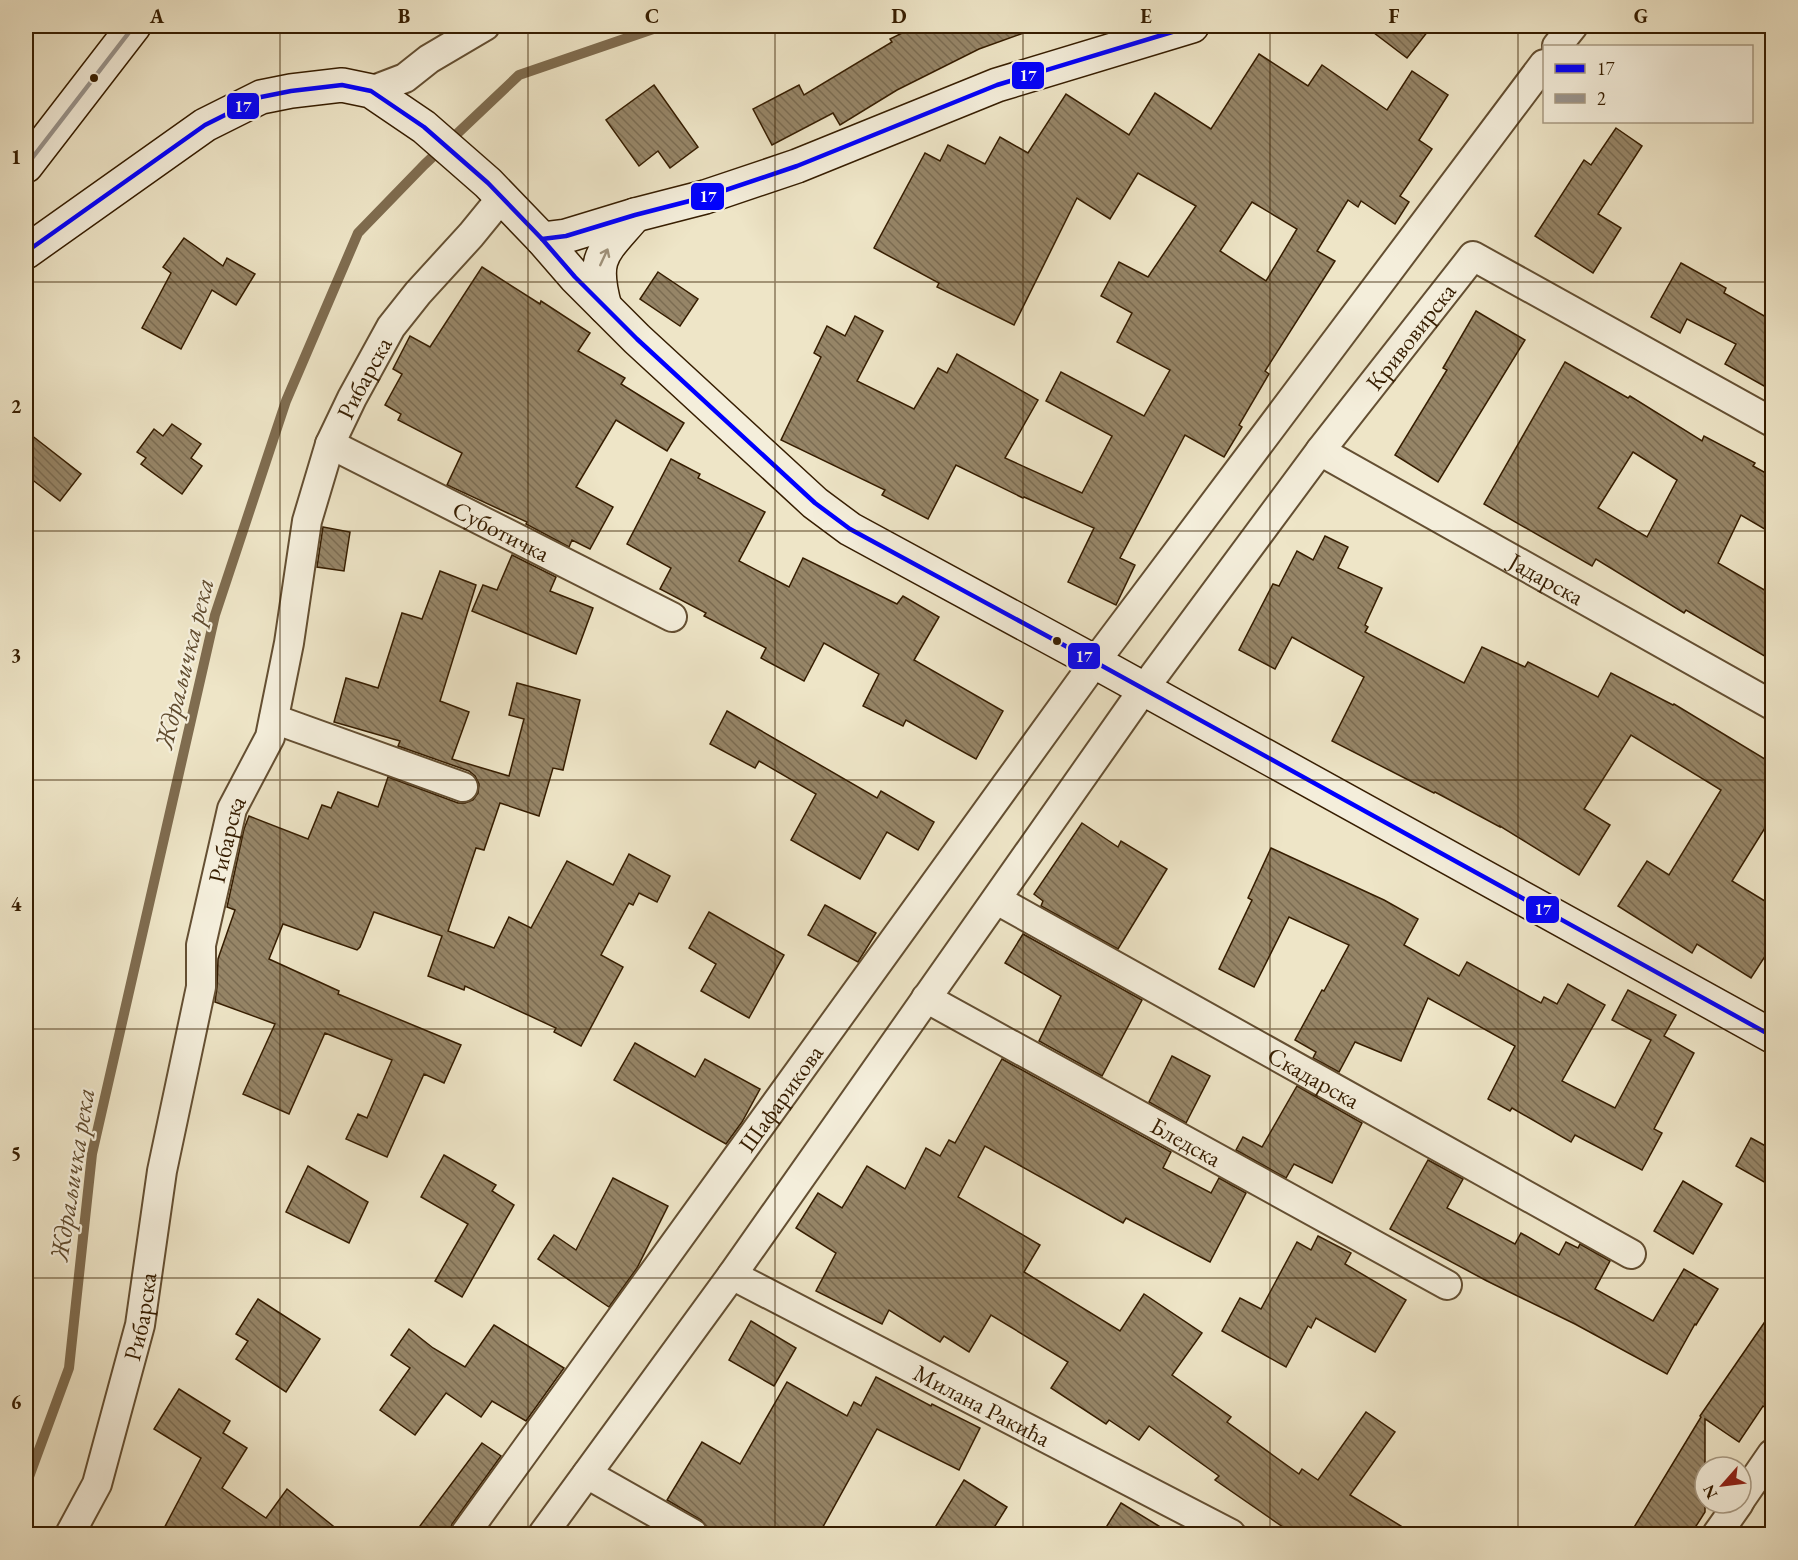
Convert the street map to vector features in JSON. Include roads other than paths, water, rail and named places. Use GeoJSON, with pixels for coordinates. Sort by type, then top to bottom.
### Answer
{"type":"FeatureCollection","features":[{"type":"Feature","properties":{"kind":"street"},"geometry":{"type":"LineString","coordinates":[[26,166],[134,26]]}},
{"type":"Feature","properties":{"kind":"street"},"geometry":{"type":"LineString","coordinates":[[371,91],[405,78],[429,59],[485,26]]}},
{"type":"Feature","properties":{"kind":"street"},"geometry":{"type":"LineString","coordinates":[[542,239],[566,236],[705,197],[797,166],[997,85],[1192,26]]}},
{"type":"Feature","properties":{"kind":"street"},"geometry":{"type":"LineString","coordinates":[[1558,45],[1573,26]]}},
{"type":"Feature","properties":{"kind":"street","name":"Шафарикова"},"geometry":{"type":"LineString","coordinates":[[465,1534],[1095,662],[1543,67]]}},
{"type":"Feature","properties":{"kind":"street"},"geometry":{"type":"LineString","coordinates":[[26,252],[205,125],[261,97],[342,85],[371,91],[424,127],[495,190],[605,307],[815,502],[850,529],[1773,1036]]}},
{"type":"Feature","properties":{"kind":"street","name":"Рибарска"},"geometry":{"type":"LineString","coordinates":[[69,1534],[97,1484],[140,1324],[162,1171],[201,987],[201,945],[232,809],[270,737],[289,642],[307,521],[330,444],[357,388],[391,327],[418,293],[471,235],[495,190]]}},
{"type":"Feature","properties":{"kind":"street"},"geometry":{"type":"LineString","coordinates":[[605,307],[598,283],[601,260],[606,250],[635,215]]}},
{"type":"Feature","properties":{"kind":"street","name":"Кривовирска"},"geometry":{"type":"LineString","coordinates":[[543,1534],[732,1275],[1143,690],[1320,451],[1473,256],[1773,422]]}},
{"type":"Feature","properties":{"kind":"street","name":"Суботичка"},"geometry":{"type":"LineString","coordinates":[[330,444],[672,617]]}},
{"type":"Feature","properties":{"kind":"street","name":"Јадарска"},"geometry":{"type":"LineString","coordinates":[[1320,451],[1773,705]]}},
{"type":"Feature","properties":{"kind":"street"},"geometry":{"type":"LineString","coordinates":[[274,719],[464,787]]}},
{"type":"Feature","properties":{"kind":"street","name":"Скадарска"},"geometry":{"type":"LineString","coordinates":[[997,900],[1630,1254]]}},
{"type":"Feature","properties":{"kind":"street","name":"Бледска"},"geometry":{"type":"LineString","coordinates":[[926,998],[1447,1285]]}},
{"type":"Feature","properties":{"kind":"street","name":"Милана Ракића"},"geometry":{"type":"LineString","coordinates":[[732,1275],[1231,1534]]}},
{"type":"Feature","properties":{"kind":"street"},"geometry":{"type":"LineString","coordinates":[[1753,1482],[1773,1454]]}},
{"type":"Feature","properties":{"kind":"street"},"geometry":{"type":"LineString","coordinates":[[587,1474],[693,1534]]}},
{"type":"Feature","properties":{"kind":"street"},"geometry":{"type":"LineString","coordinates":[[1717,1534],[1730,1515]]}},
{"type":"Feature","properties":{"kind":"waterway","name":"Ждраљичка река"},"geometry":{"type":"LineString","coordinates":[[26,1485],[69,1368],[92,1154],[215,615],[286,401],[358,233],[424,165],[519,75],[662,26]]}}]}
